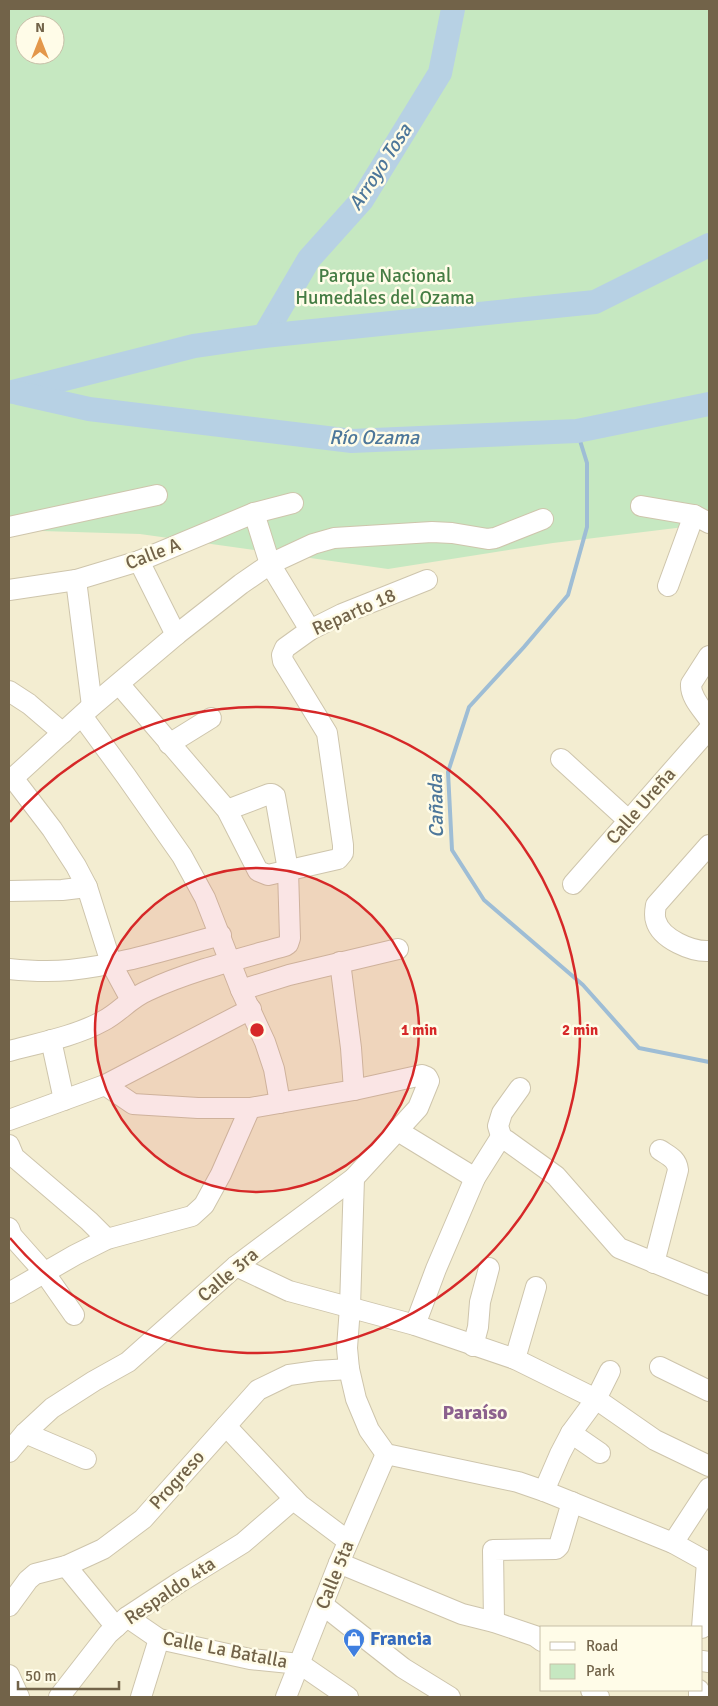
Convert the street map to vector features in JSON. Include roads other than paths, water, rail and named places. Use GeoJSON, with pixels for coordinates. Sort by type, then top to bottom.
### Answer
{"type":"FeatureCollection","features":[{"type":"Feature","properties":{"kind":"street"},"geometry":{"type":"LineString","coordinates":[[9,528],[157,495]]}},
{"type":"Feature","properties":{"kind":"street","name":"Calle A"},"geometry":{"type":"LineString","coordinates":[[9,590],[76,580],[140,562],[254,513],[293,503]]}},
{"type":"Feature","properties":{"kind":"street"},"geometry":{"type":"LineString","coordinates":[[640,506],[702,519],[668,586]]}},
{"type":"Feature","properties":{"kind":"street"},"geometry":{"type":"LineString","coordinates":[[254,513],[270,564],[310,630]]}},
{"type":"Feature","properties":{"kind":"street"},"geometry":{"type":"LineString","coordinates":[[131,1000],[111,964],[87,888],[76,866],[52,829],[11,779],[176,635],[241,584],[270,564],[313,544],[334,538],[432,532],[488,539],[543,520]]}},
{"type":"Feature","properties":{"kind":"street"},"geometry":{"type":"LineString","coordinates":[[140,562],[176,635]]}},
{"type":"Feature","properties":{"kind":"street"},"geometry":{"type":"LineString","coordinates":[[76,580],[87,711],[126,776],[182,856],[205,898],[274,1069],[280,1103]]}},
{"type":"Feature","properties":{"kind":"street","name":"Reparto 18"},"geometry":{"type":"LineString","coordinates":[[288,870],[338,859],[343,853],[343,845],[327,733],[283,661],[282,655],[286,648],[310,630],[342,614],[427,580]]}},
{"type":"Feature","properties":{"kind":"street"},"geometry":{"type":"LineString","coordinates":[[709,656],[691,684],[691,689],[692,694],[709,719]]}},
{"type":"Feature","properties":{"kind":"street"},"geometry":{"type":"LineString","coordinates":[[119,684],[227,810],[258,871],[268,875],[288,870]]}},
{"type":"Feature","properties":{"kind":"street"},"geometry":{"type":"LineString","coordinates":[[9,690],[29,704],[63,733]]}},
{"type":"Feature","properties":{"kind":"street"},"geometry":{"type":"LineString","coordinates":[[169,744],[211,718]]}},
{"type":"Feature","properties":{"kind":"street","name":"Calle Ureña"},"geometry":{"type":"LineString","coordinates":[[572,884],[709,729]]}},
{"type":"Feature","properties":{"kind":"street"},"geometry":{"type":"LineString","coordinates":[[562,759],[628,820]]}},
{"type":"Feature","properties":{"kind":"street"},"geometry":{"type":"LineString","coordinates":[[9,1051],[92,1027],[105,1020],[131,1000],[159,985],[288,944],[290,938],[288,870],[275,796],[269,794],[227,810]]}},
{"type":"Feature","properties":{"kind":"street"},"geometry":{"type":"LineString","coordinates":[[709,845],[656,905],[654,914],[656,924],[672,941],[691,949],[709,951]]}},
{"type":"Feature","properties":{"kind":"street"},"geometry":{"type":"LineString","coordinates":[[9,891],[87,888]]}},
{"type":"Feature","properties":{"kind":"street"},"geometry":{"type":"LineString","coordinates":[[9,969],[34,972],[70,970],[111,964],[221,935]]}},
{"type":"Feature","properties":{"kind":"street"},"geometry":{"type":"LineString","coordinates":[[241,990],[289,975],[398,949]]}},
{"type":"Feature","properties":{"kind":"street"},"geometry":{"type":"LineString","coordinates":[[105,1085],[134,1104],[198,1108],[250,1108],[354,1090],[351,1048],[340,962]]}},
{"type":"Feature","properties":{"kind":"street"},"geometry":{"type":"LineString","coordinates":[[9,1120],[105,1085],[251,1009]]}},
{"type":"Feature","properties":{"kind":"street"},"geometry":{"type":"LineString","coordinates":[[51,1040],[64,1100]]}},
{"type":"Feature","properties":{"kind":"street","name":"Calle 3ra"},"geometry":{"type":"LineString","coordinates":[[9,1452],[24,1433],[52,1408],[128,1362],[236,1266],[354,1178],[418,1108],[429,1080],[422,1075],[354,1090]]}},
{"type":"Feature","properties":{"kind":"street"},"geometry":{"type":"LineString","coordinates":[[502,1139],[498,1126],[502,1113],[520,1088]]}},
{"type":"Feature","properties":{"kind":"street"},"geometry":{"type":"LineString","coordinates":[[9,1293],[44,1272],[108,1239],[192,1216],[204,1206],[221,1174],[250,1108]]}},
{"type":"Feature","properties":{"kind":"street"},"geometry":{"type":"LineString","coordinates":[[398,1131],[474,1178]]}},
{"type":"Feature","properties":{"kind":"street"},"geometry":{"type":"LineString","coordinates":[[415,1326],[436,1269],[474,1178],[499,1140],[502,1139]]}},
{"type":"Feature","properties":{"kind":"street"},"geometry":{"type":"LineString","coordinates":[[502,1139],[556,1176],[619,1248],[709,1285]]}},
{"type":"Feature","properties":{"kind":"street"},"geometry":{"type":"LineString","coordinates":[[654,1263],[678,1170],[674,1158],[660,1150]]}},
{"type":"Feature","properties":{"kind":"street"},"geometry":{"type":"LineString","coordinates":[[10,1154],[108,1239]]}},
{"type":"Feature","properties":{"kind":"street"},"geometry":{"type":"LineString","coordinates":[[354,1178],[347,1348],[349,1369],[356,1399],[369,1430],[386,1454],[518,1482],[673,1543],[708,1562],[702,1626]]}},
{"type":"Feature","properties":{"kind":"street"},"geometry":{"type":"LineString","coordinates":[[10,1234],[44,1272],[74,1315]]}},
{"type":"Feature","properties":{"kind":"street"},"geometry":{"type":"LineString","coordinates":[[236,1266],[289,1291],[415,1326],[515,1359],[596,1399],[655,1440],[709,1466]]}},
{"type":"Feature","properties":{"kind":"street"},"geometry":{"type":"LineString","coordinates":[[474,1346],[480,1302],[489,1268]]}},
{"type":"Feature","properties":{"kind":"street"},"geometry":{"type":"LineString","coordinates":[[515,1359],[536,1287]]}},
{"type":"Feature","properties":{"kind":"street"},"geometry":{"type":"LineString","coordinates":[[660,1367],[709,1391]]}},
{"type":"Feature","properties":{"kind":"street","name":"Progreso"},"geometry":{"type":"LineString","coordinates":[[9,1606],[28,1580],[35,1574],[66,1566],[103,1549],[143,1518],[258,1390],[289,1375],[349,1369]]}},
{"type":"Feature","properties":{"kind":"street"},"geometry":{"type":"LineString","coordinates":[[544,1491],[571,1433],[596,1399],[610,1372]]}},
{"type":"Feature","properties":{"kind":"street"},"geometry":{"type":"LineString","coordinates":[[226,1426],[300,1505],[348,1541]]}},
{"type":"Feature","properties":{"kind":"street"},"geometry":{"type":"LineString","coordinates":[[24,1433],[86,1459]]}},
{"type":"Feature","properties":{"kind":"street"},"geometry":{"type":"LineString","coordinates":[[571,1433],[600,1453]]}},
{"type":"Feature","properties":{"kind":"street","name":"Calle 5ta"},"geometry":{"type":"LineString","coordinates":[[286,1697],[348,1541],[386,1454]]}},
{"type":"Feature","properties":{"kind":"street"},"geometry":{"type":"LineString","coordinates":[[673,1543],[709,1488]]}},
{"type":"Feature","properties":{"kind":"street","name":"Respaldo 4ta"},"geometry":{"type":"LineString","coordinates":[[59,1697],[108,1634],[122,1622],[180,1582],[243,1543],[294,1499]]}},
{"type":"Feature","properties":{"kind":"street"},"geometry":{"type":"LineString","coordinates":[[494,1622],[493,1550],[556,1549],[559,1546],[572,1502]]}},
{"type":"Feature","properties":{"kind":"street"},"geometry":{"type":"LineString","coordinates":[[339,1563],[462,1614],[494,1622],[536,1636],[540,1639]]}},
{"type":"Feature","properties":{"kind":"street","name":"Calle La Batalla"},"geometry":{"type":"LineString","coordinates":[[66,1566],[122,1622],[159,1639],[250,1659],[300,1664],[348,1697]]}},
{"type":"Feature","properties":{"kind":"street"},"geometry":{"type":"LineString","coordinates":[[323,1604],[403,1668],[450,1697]]}},
{"type":"Feature","properties":{"kind":"street"},"geometry":{"type":"LineString","coordinates":[[141,1697],[159,1639]]}},
{"type":"Feature","properties":{"kind":"street"},"geometry":{"type":"LineString","coordinates":[[9,1675],[19,1697]]}},
{"type":"Feature","properties":{"kind":"waterway","name":"Arroyo Tosa"},"geometry":{"type":"LineString","coordinates":[[264,336],[309,259],[362,200],[440,73],[453,9]]}},
{"type":"Feature","properties":{"kind":"waterway"},"geometry":{"type":"LineString","coordinates":[[13,392],[194,346],[264,336],[595,302],[709,245]]}},
{"type":"Feature","properties":{"kind":"waterway","name":"Río Ozama"},"geometry":{"type":"LineString","coordinates":[[18,393],[89,409],[352,441],[577,431],[709,404]]}},
{"type":"Feature","properties":{"kind":"waterway","name":"Cañada"},"geometry":{"type":"LineString","coordinates":[[577,431],[587,463],[587,527],[568,595],[469,707],[448,772],[452,850],[484,900],[583,985],[639,1048],[709,1062]]}},
{"type":"Feature","properties":{"kind":"place","name":"Francia"},"geometry":{"type":"Point","coordinates":[354,1658]}},
{"type":"Feature","properties":{"kind":"district","name":"Paraíso"},"geometry":{"type":"Point","coordinates":[475,1412]}},
{"type":"Feature","properties":{"kind":"park label","name":"Parque Nacional Humedales del Ozama"},"geometry":{"type":"Point","coordinates":[385,287]}}]}
